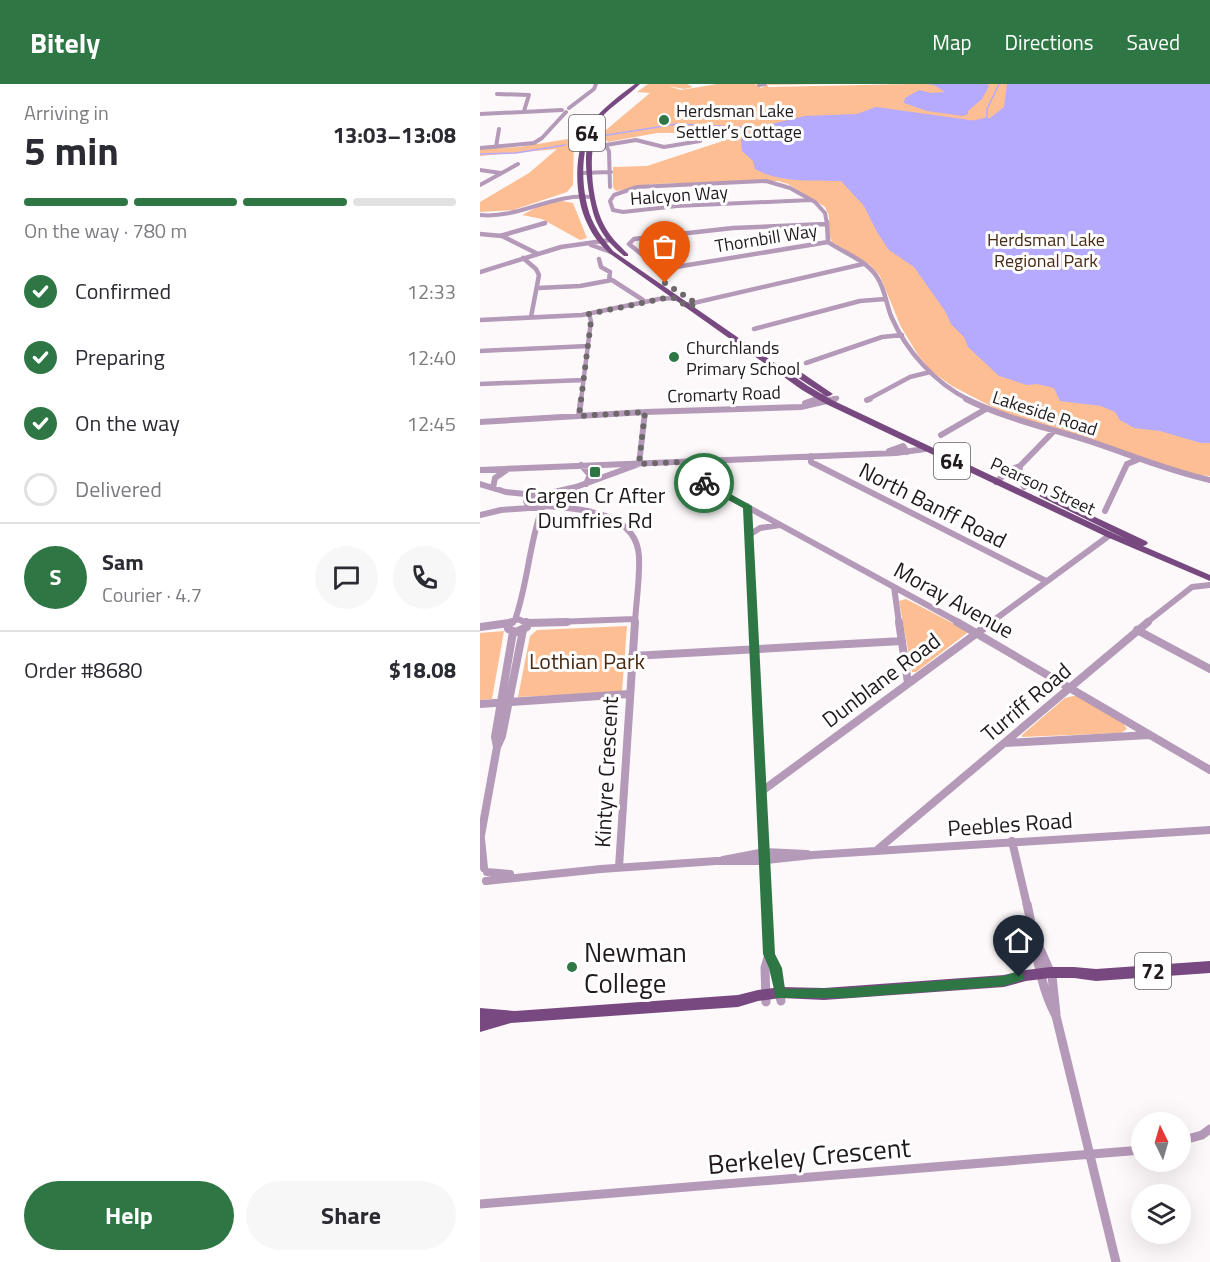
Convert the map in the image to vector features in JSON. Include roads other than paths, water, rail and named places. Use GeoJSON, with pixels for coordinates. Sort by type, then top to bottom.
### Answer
{"type":"FeatureCollection","features":[{"type":"Feature","properties":{"kind":"main road","name":"Pearson Street"},"geometry":{"type":"LineString","coordinates":[[638,84],[607,109],[588,131],[583,142],[582,200],[610,252],[675,298],[691,305]]}},
{"type":"Feature","properties":{"kind":"main road","name":"Pearson Street"},"geometry":{"type":"LineString","coordinates":[[644,84],[612,110],[600,122],[592,135],[591,197],[604,241],[691,305],[829,398],[925,449],[1024,487],[1172,556],[1210,570]]}},
{"type":"Feature","properties":{"kind":"main road","name":"Pearson Street"},"geometry":{"type":"LineString","coordinates":[[829,398],[999,479],[1110,536],[1210,578]]}},
{"type":"Feature","properties":{"kind":"main road","name":"72"},"geometry":{"type":"LineString","coordinates":[[480,1014],[515,1017],[738,1001],[750,1004],[766,999],[812,999],[824,994],[1004,981],[1015,984],[1047,978],[1083,980],[1096,975],[1210,967]]}},
{"type":"Feature","properties":{"kind":"main road","name":"72"},"geometry":{"type":"LineString","coordinates":[[480,1026],[515,1017]]}},
{"type":"Feature","properties":{"kind":"street"},"geometry":{"type":"LineString","coordinates":[[480,148],[539,141],[565,110],[594,89],[596,84]]}},
{"type":"Feature","properties":{"kind":"street"},"geometry":{"type":"LineString","coordinates":[[759,85],[765,84]]}},
{"type":"Feature","properties":{"kind":"street"},"geometry":{"type":"LineString","coordinates":[[497,94],[530,95],[524,111]]}},
{"type":"Feature","properties":{"kind":"street"},"geometry":{"type":"LineString","coordinates":[[480,114],[565,110]]}},
{"type":"Feature","properties":{"kind":"street"},"geometry":{"type":"LineString","coordinates":[[496,147],[499,129]]}},
{"type":"Feature","properties":{"kind":"street"},"geometry":{"type":"LineString","coordinates":[[610,187],[611,172],[605,144],[636,140],[664,147],[700,141]]}},
{"type":"Feature","properties":{"kind":"street"},"geometry":{"type":"LineString","coordinates":[[480,186],[518,164]]}},
{"type":"Feature","properties":{"kind":"street"},"geometry":{"type":"LineString","coordinates":[[480,170],[503,174]]}},
{"type":"Feature","properties":{"kind":"street"},"geometry":{"type":"LineString","coordinates":[[581,173],[611,172]]}},
{"type":"Feature","properties":{"kind":"street","name":"Halcyon Way"},"geometry":{"type":"LineString","coordinates":[[766,181],[780,183],[811,200],[677,206],[623,212],[612,210],[610,201],[614,195],[637,187],[766,181]]}},
{"type":"Feature","properties":{"kind":"street"},"geometry":{"type":"LineString","coordinates":[[560,198],[582,200],[591,197]]}},
{"type":"Feature","properties":{"kind":"street"},"geometry":{"type":"LineString","coordinates":[[480,215],[517,213],[542,202],[560,198],[582,200]]}},
{"type":"Feature","properties":{"kind":"street"},"geometry":{"type":"LineString","coordinates":[[811,200],[825,211],[828,242]]}},
{"type":"Feature","properties":{"kind":"street"},"geometry":{"type":"LineString","coordinates":[[500,236],[545,223]]}},
{"type":"Feature","properties":{"kind":"street","name":"Thornbill Way"},"geometry":{"type":"LineString","coordinates":[[826,224],[723,229],[634,239],[628,243],[657,267],[664,269],[828,242]]}},
{"type":"Feature","properties":{"kind":"street"},"geometry":{"type":"LineString","coordinates":[[480,234],[489,233],[500,236],[538,254],[604,241]]}},
{"type":"Feature","properties":{"kind":"street"},"geometry":{"type":"LineString","coordinates":[[480,272],[578,244],[604,241]]}},
{"type":"Feature","properties":{"kind":"street","name":"Lakeside Road"},"geometry":{"type":"LineString","coordinates":[[828,242],[873,272],[882,285],[892,319],[913,353],[930,372],[970,401],[986,409],[1090,441],[1170,471],[1210,480]]}},
{"type":"Feature","properties":{"kind":"street"},"geometry":{"type":"LineString","coordinates":[[591,245],[610,252]]}},
{"type":"Feature","properties":{"kind":"street"},"geometry":{"type":"LineString","coordinates":[[523,258],[538,271],[538,288],[531,317]]}},
{"type":"Feature","properties":{"kind":"street"},"geometry":{"type":"LineString","coordinates":[[599,259],[601,267],[610,272],[609,280]]}},
{"type":"Feature","properties":{"kind":"street"},"geometry":{"type":"LineString","coordinates":[[691,305],[863,264]]}},
{"type":"Feature","properties":{"kind":"street"},"geometry":{"type":"LineString","coordinates":[[480,267],[486,269]]}},
{"type":"Feature","properties":{"kind":"street"},"geometry":{"type":"LineString","coordinates":[[538,288],[580,286],[609,280],[618,282],[643,300]]}},
{"type":"Feature","properties":{"kind":"street"},"geometry":{"type":"LineString","coordinates":[[628,305],[665,291]]}},
{"type":"Feature","properties":{"kind":"street"},"geometry":{"type":"LineString","coordinates":[[480,320],[589,314],[675,298]]}},
{"type":"Feature","properties":{"kind":"street"},"geometry":{"type":"LineString","coordinates":[[754,329],[860,301],[885,299]]}},
{"type":"Feature","properties":{"kind":"street"},"geometry":{"type":"LineString","coordinates":[[579,416],[591,321],[589,314]]}},
{"type":"Feature","properties":{"kind":"street"},"geometry":{"type":"LineString","coordinates":[[806,363],[882,337],[902,335]]}},
{"type":"Feature","properties":{"kind":"street"},"geometry":{"type":"LineString","coordinates":[[480,358],[481,351],[588,346]]}},
{"type":"Feature","properties":{"kind":"street"},"geometry":{"type":"LineString","coordinates":[[867,400],[910,377],[930,372]]}},
{"type":"Feature","properties":{"kind":"street"},"geometry":{"type":"LineString","coordinates":[[480,384],[584,380]]}},
{"type":"Feature","properties":{"kind":"street","name":"Cromarty Road"},"geometry":{"type":"LineString","coordinates":[[480,420],[809,407],[829,398]]}},
{"type":"Feature","properties":{"kind":"street"},"geometry":{"type":"LineString","coordinates":[[940,435],[986,409]]}},
{"type":"Feature","properties":{"kind":"street"},"geometry":{"type":"LineString","coordinates":[[639,464],[645,412]]}},
{"type":"Feature","properties":{"kind":"street"},"geometry":{"type":"LineString","coordinates":[[999,479],[1020,466],[1054,431]]}},
{"type":"Feature","properties":{"kind":"street"},"geometry":{"type":"LineString","coordinates":[[480,470],[907,452],[925,449]]}},
{"type":"Feature","properties":{"kind":"street","name":"North Banff Road"},"geometry":{"type":"LineString","coordinates":[[811,456],[811,462],[1046,580]]}},
{"type":"Feature","properties":{"kind":"street"},"geometry":{"type":"LineString","coordinates":[[1105,511],[1128,464],[1137,459]]}},
{"type":"Feature","properties":{"kind":"street","name":"Moray Avenue"},"geometry":{"type":"LineString","coordinates":[[685,462],[685,470],[689,475],[976,632],[1210,770]]}},
{"type":"Feature","properties":{"kind":"street"},"geometry":{"type":"LineString","coordinates":[[480,484],[539,495],[586,484],[639,464]]}},
{"type":"Feature","properties":{"kind":"street"},"geometry":{"type":"LineString","coordinates":[[581,465],[590,475],[586,484]]}},
{"type":"Feature","properties":{"kind":"street"},"geometry":{"type":"LineString","coordinates":[[1020,466],[1019,477],[1024,487]]}},
{"type":"Feature","properties":{"kind":"street"},"geometry":{"type":"LineString","coordinates":[[493,488],[495,478],[508,469]]}},
{"type":"Feature","properties":{"kind":"street"},"geometry":{"type":"LineString","coordinates":[[483,878],[480,840],[496,747],[495,737],[511,626],[522,603],[536,523],[546,503],[566,489]]}},
{"type":"Feature","properties":{"kind":"street"},"geometry":{"type":"LineString","coordinates":[[518,492],[528,505],[536,523]]}},
{"type":"Feature","properties":{"kind":"street"},"geometry":{"type":"LineString","coordinates":[[539,495],[546,503]]}},
{"type":"Feature","properties":{"kind":"street"},"geometry":{"type":"LineString","coordinates":[[528,505],[539,495]]}},
{"type":"Feature","properties":{"kind":"street","name":"Kintyre Crescent"},"geometry":{"type":"LineString","coordinates":[[480,515],[546,503],[570,506],[598,512],[612,518],[627,528],[634,538],[639,555],[619,867]]}},
{"type":"Feature","properties":{"kind":"street"},"geometry":{"type":"LineString","coordinates":[[747,506],[769,954],[765,968],[766,999]]}},
{"type":"Feature","properties":{"kind":"street"},"geometry":{"type":"LineString","coordinates":[[749,535],[760,528],[781,525]]}},
{"type":"Feature","properties":{"kind":"street","name":"Dunblane Road"},"geometry":{"type":"LineString","coordinates":[[762,791],[1046,580],[1110,536]]}},
{"type":"Feature","properties":{"kind":"street","name":"Turriff Road"},"geometry":{"type":"LineString","coordinates":[[876,851],[1137,630],[1192,587],[1200,584],[1210,585]]}},
{"type":"Feature","properties":{"kind":"street"},"geometry":{"type":"LineString","coordinates":[[894,587],[909,683]]}},
{"type":"Feature","properties":{"kind":"street"},"geometry":{"type":"LineString","coordinates":[[496,747],[502,736],[525,626],[522,603]]}},
{"type":"Feature","properties":{"kind":"street"},"geometry":{"type":"LineString","coordinates":[[481,627],[634,619]]}},
{"type":"Feature","properties":{"kind":"street"},"geometry":{"type":"LineString","coordinates":[[511,626],[525,626]]}},
{"type":"Feature","properties":{"kind":"street"},"geometry":{"type":"LineString","coordinates":[[1137,630],[1210,669]]}},
{"type":"Feature","properties":{"kind":"street"},"geometry":{"type":"LineString","coordinates":[[632,656],[902,641]]}},
{"type":"Feature","properties":{"kind":"street"},"geometry":{"type":"LineString","coordinates":[[480,704],[629,694]]}},
{"type":"Feature","properties":{"kind":"street"},"geometry":{"type":"LineString","coordinates":[[1005,743],[1150,735]]}},
{"type":"Feature","properties":{"kind":"street","name":"Peebles Road"},"geometry":{"type":"LineString","coordinates":[[483,878],[764,857],[1210,830]]}},
{"type":"Feature","properties":{"kind":"street"},"geometry":{"type":"LineString","coordinates":[[1012,841],[1116,1262]]}},
{"type":"Feature","properties":{"kind":"street"},"geometry":{"type":"LineString","coordinates":[[769,954],[776,968],[780,998]]}},
{"type":"Feature","properties":{"kind":"street"},"geometry":{"type":"LineString","coordinates":[[1191,1138],[1210,1130]]}},
{"type":"Feature","properties":{"kind":"street","name":"Berkeley Crescent"},"geometry":{"type":"LineString","coordinates":[[480,1204],[1131,1151]]}},
{"type":"Feature","properties":{"kind":"waterway"},"geometry":{"type":"LineString","coordinates":[[975,121],[987,118],[987,109],[999,84]]}},
{"type":"Feature","properties":{"kind":"waterway"},"geometry":{"type":"LineString","coordinates":[[601,136],[677,124],[759,128]]}},
{"type":"Feature","properties":{"kind":"waterway"},"geometry":{"type":"LineString","coordinates":[[480,154],[516,153],[565,145]]}},
{"type":"Feature","properties":{"kind":"place","name":"Herdsman Lake Settler’s Cottage"},"geometry":{"type":"Point","coordinates":[664,120]}},
{"type":"Feature","properties":{"kind":"place","name":"Churchlands Primary School"},"geometry":{"type":"Point","coordinates":[674,357]}},
{"type":"Feature","properties":{"kind":"place","name":"Cargen Cr After Dumfries Rd"},"geometry":{"type":"Point","coordinates":[595,472]}},
{"type":"Feature","properties":{"kind":"place","name":"Newman College"},"geometry":{"type":"Point","coordinates":[572,967]}},
{"type":"Feature","properties":{"kind":"park label","name":"Herdsman Lake Regional Park"},"geometry":{"type":"Point","coordinates":[1046,249]}},
{"type":"Feature","properties":{"kind":"park label","name":"Lothian Park"},"geometry":{"type":"Point","coordinates":[587,661]}}]}
